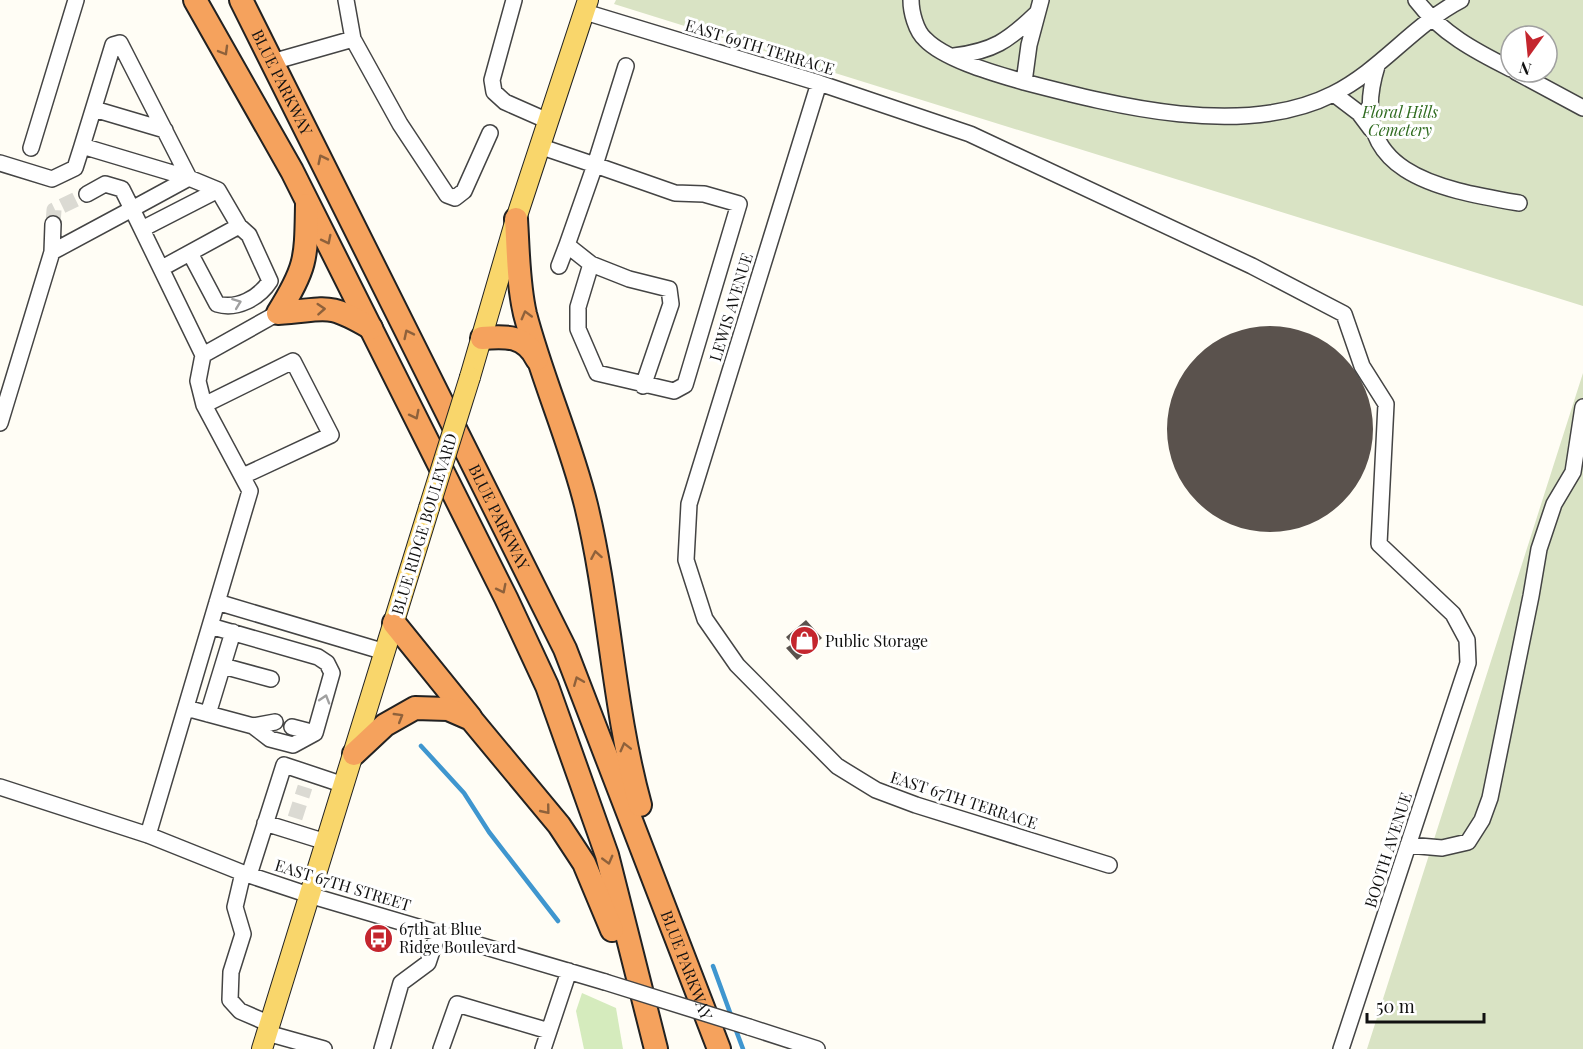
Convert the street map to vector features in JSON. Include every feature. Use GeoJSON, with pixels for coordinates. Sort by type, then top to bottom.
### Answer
{"type":"FeatureCollection","features":[{"type":"Feature","properties":{"kind":"highway","name":"BLUE PARKWAY"},"geometry":{"type":"LineString","coordinates":[[195,0],[307,200],[506,598],[547,686],[607,855],[656,1049]]}},
{"type":"Feature","properties":{"kind":"highway","name":"BLUE PARKWAY"},"geometry":{"type":"LineString","coordinates":[[241,0],[565,649],[719,1049]]}},
{"type":"Feature","properties":{"kind":"highway"},"geometry":{"type":"LineString","coordinates":[[278,313],[292,290],[306,258],[307,200]]}},
{"type":"Feature","properties":{"kind":"highway"},"geometry":{"type":"LineString","coordinates":[[516,219],[521,296],[586,506],[597,555],[623,736],[673,926]]}},
{"type":"Feature","properties":{"kind":"highway"},"geometry":{"type":"LineString","coordinates":[[278,313],[331,308],[345,312],[371,328]]}},
{"type":"Feature","properties":{"kind":"highway"},"geometry":{"type":"LineString","coordinates":[[482,338],[506,335],[520,340],[534,352],[543,371]]}},
{"type":"Feature","properties":{"kind":"highway"},"geometry":{"type":"LineString","coordinates":[[394,623],[559,825],[584,863],[604,905],[622,960],[643,1049]]}},
{"type":"Feature","properties":{"kind":"highway"},"geometry":{"type":"LineString","coordinates":[[354,754],[385,725],[416,708],[448,709],[471,719]]}},
{"type":"Feature","properties":{"kind":"main road","name":"BLUE RIDGE BOULEVARD"},"geometry":{"type":"LineString","coordinates":[[266,1035],[482,338],[516,219],[586,6]]}},
{"type":"Feature","properties":{"kind":"street"},"geometry":{"type":"LineString","coordinates":[[31,148],[76,0]]}},
{"type":"Feature","properties":{"kind":"street"},"geometry":{"type":"LineString","coordinates":[[346,0],[353,39],[400,124],[447,195],[455,198],[464,190],[490,132]]}},
{"type":"Feature","properties":{"kind":"street"},"geometry":{"type":"LineString","coordinates":[[514,0],[492,80],[494,92],[505,102],[548,121]]}},
{"type":"Feature","properties":{"kind":"street"},"geometry":{"type":"LineString","coordinates":[[911,0],[911,11],[924,39],[952,56],[985,70],[1111,104],[1190,115],[1264,115],[1334,94],[1377,66],[1430,19],[1461,0]]}},
{"type":"Feature","properties":{"kind":"street"},"geometry":{"type":"LineString","coordinates":[[1416,0],[1430,19],[1461,43],[1499,63]]}},
{"type":"Feature","properties":{"kind":"street","name":"EAST 69TH TERRACE"},"geometry":{"type":"LineString","coordinates":[[586,6],[970,134],[1252,266],[1344,314],[1362,366],[1386,404],[1379,544],[1453,614],[1467,640],[1468,663]]}},
{"type":"Feature","properties":{"kind":"street"},"geometry":{"type":"LineString","coordinates":[[952,56],[982,52],[1010,39],[1039,7]]}},
{"type":"Feature","properties":{"kind":"street"},"geometry":{"type":"LineString","coordinates":[[1024,82],[1039,7]]}},
{"type":"Feature","properties":{"kind":"street"},"geometry":{"type":"LineString","coordinates":[[272,62],[353,39]]}},
{"type":"Feature","properties":{"kind":"street"},"geometry":{"type":"LineString","coordinates":[[0,163],[52,179],[75,168],[113,45],[120,43],[189,178]]}},
{"type":"Feature","properties":{"kind":"street"},"geometry":{"type":"LineString","coordinates":[[560,266],[626,66]]}},
{"type":"Feature","properties":{"kind":"street"},"geometry":{"type":"LineString","coordinates":[[1373,131],[1370,107],[1377,66]]}},
{"type":"Feature","properties":{"kind":"street","name":"LEWIS AVENUE"},"geometry":{"type":"LineString","coordinates":[[685,543],[689,504],[819,83]]}},
{"type":"Feature","properties":{"kind":"street"},"geometry":{"type":"LineString","coordinates":[[1538,84],[1583,108]]}},
{"type":"Feature","properties":{"kind":"street"},"geometry":{"type":"LineString","coordinates":[[1334,94],[1359,113],[1401,169],[1421,180],[1460,193],[1519,203]]}},
{"type":"Feature","properties":{"kind":"street"},"geometry":{"type":"LineString","coordinates":[[94,109],[165,130]]}},
{"type":"Feature","properties":{"kind":"street"},"geometry":{"type":"LineString","coordinates":[[82,146],[189,178],[218,190],[239,226],[249,235],[270,281],[262,294],[229,308],[217,304],[190,253]]}},
{"type":"Feature","properties":{"kind":"street"},"geometry":{"type":"LineString","coordinates":[[539,146],[675,193],[704,194],[739,204],[685,385],[674,391],[643,386],[597,373],[578,329],[578,307],[591,264]]}},
{"type":"Feature","properties":{"kind":"street"},"geometry":{"type":"LineString","coordinates":[[51,252],[189,178]]}},
{"type":"Feature","properties":{"kind":"street"},"geometry":{"type":"LineString","coordinates":[[87,194],[105,184],[122,189],[203,355],[198,381],[204,405],[250,490],[148,836]]}},
{"type":"Feature","properties":{"kind":"street"},"geometry":{"type":"LineString","coordinates":[[142,229],[218,190]]}},
{"type":"Feature","properties":{"kind":"street"},"geometry":{"type":"LineString","coordinates":[[0,423],[51,252],[53,224]]}},
{"type":"Feature","properties":{"kind":"street"},"geometry":{"type":"LineString","coordinates":[[162,268],[239,226]]}},
{"type":"Feature","properties":{"kind":"street"},"geometry":{"type":"LineString","coordinates":[[567,245],[591,264],[629,279],[669,290],[671,304],[643,386]]}},
{"type":"Feature","properties":{"kind":"street"},"geometry":{"type":"LineString","coordinates":[[203,355],[278,313]]}},
{"type":"Feature","properties":{"kind":"street"},"geometry":{"type":"LineString","coordinates":[[204,405],[293,361],[331,435],[243,476]]}},
{"type":"Feature","properties":{"kind":"street"},"geometry":{"type":"LineString","coordinates":[[1408,845],[1442,848],[1468,842],[1482,820],[1490,798],[1534,570],[1554,504],[1573,472],[1583,407]]}},
{"type":"Feature","properties":{"kind":"street","name":"EAST 67TH TERRACE"},"geometry":{"type":"LineString","coordinates":[[685,543],[686,560],[705,619],[737,665],[837,766],[876,790],[1109,865]]}},
{"type":"Feature","properties":{"kind":"street"},"geometry":{"type":"LineString","coordinates":[[217,602],[385,652]]}},
{"type":"Feature","properties":{"kind":"street"},"geometry":{"type":"LineString","coordinates":[[186,708],[254,726],[270,739],[292,745],[315,733],[332,673],[327,663],[318,657],[210,626]]}},
{"type":"Feature","properties":{"kind":"street"},"geometry":{"type":"LineString","coordinates":[[208,714],[233,632]]}},
{"type":"Feature","properties":{"kind":"street","name":"BOOTH AVENUE"},"geometry":{"type":"LineString","coordinates":[[1341,1049],[1468,663]]}},
{"type":"Feature","properties":{"kind":"street"},"geometry":{"type":"LineString","coordinates":[[223,666],[271,679]]}},
{"type":"Feature","properties":{"kind":"street"},"geometry":{"type":"LineString","coordinates":[[254,726],[275,722]]}},
{"type":"Feature","properties":{"kind":"street"},"geometry":{"type":"LineString","coordinates":[[292,727],[315,733]]}},
{"type":"Feature","properties":{"kind":"street"},"geometry":{"type":"LineString","coordinates":[[324,1049],[266,1035],[230,1000],[231,972],[243,934],[235,907],[284,765],[307,780],[344,784]]}},
{"type":"Feature","properties":{"kind":"street","name":"EAST 67TH STREET"},"geometry":{"type":"LineString","coordinates":[[0,787],[148,836],[246,874],[309,895],[569,971],[817,1049]]}},
{"type":"Feature","properties":{"kind":"street"},"geometry":{"type":"LineString","coordinates":[[265,823],[293,825],[326,842]]}},
{"type":"Feature","properties":{"kind":"street"},"geometry":{"type":"LineString","coordinates":[[382,1049],[401,983],[429,963],[438,933]]}},
{"type":"Feature","properties":{"kind":"street"},"geometry":{"type":"LineString","coordinates":[[543,1049],[569,971]]}},
{"type":"Feature","properties":{"kind":"street"},"geometry":{"type":"LineString","coordinates":[[441,1049],[457,1004],[549,1031]]}},
{"type":"Feature","properties":{"kind":"green space","name":"Floral Hills Cemetery"},"geometry":{"type":"Polygon","coordinates":[[[616,0],[1583,0],[1583,306],[614,4],[616,0]]]}},
{"type":"Feature","properties":{"kind":"green space"},"geometry":{"type":"Polygon","coordinates":[[[1583,373],[1583,1049],[1367,1049],[1583,373]]]}},
{"type":"Feature","properties":{"kind":"green space"},"geometry":{"type":"Polygon","coordinates":[[[582,993],[616,1008],[623,1049],[584,1049],[576,1011],[582,993]]]}},
{"type":"Feature","properties":{"kind":"building"},"geometry":{"type":"Polygon","coordinates":[[[1270,326],[1290,328],[1309,334],[1327,343],[1343,356],[1356,372],[1365,390],[1371,409],[1373,429],[1371,449],[1365,468],[1356,486],[1343,502],[1327,515],[1309,524],[1290,530],[1270,532],[1250,530],[1231,524],[1213,515],[1197,502],[1184,486],[1175,468],[1169,449],[1167,429],[1169,409],[1175,390],[1184,372],[1197,356],[1213,343],[1231,334],[1250,328],[1270,326]]]}},
{"type":"Feature","properties":{"kind":"building","name":"Public Storage"},"geometry":{"type":"Polygon","coordinates":[[[806,620],[822,638],[797,660],[786,648],[792,644],[786,637],[806,620]]]}},
{"type":"Feature","properties":{"kind":"waterway"},"geometry":{"type":"LineString","coordinates":[[421,746],[464,793],[489,832],[558,921]]}},
{"type":"Feature","properties":{"kind":"waterway"},"geometry":{"type":"LineString","coordinates":[[713,966],[732,1018]]}},
{"type":"Feature","properties":{"kind":"waterway"},"geometry":{"type":"LineString","coordinates":[[734,1025],[743,1049]]}},
{"type":"Feature","properties":{"kind":"tunnel"},"geometry":{"type":"LineString","coordinates":[[53,224],[54,210],[87,194]]}},
{"type":"Feature","properties":{"kind":"tunnel"},"geometry":{"type":"LineString","coordinates":[[295,818],[305,787]]}},
{"type":"Feature","properties":{"kind":"place","name":"Public Storage"},"geometry":{"type":"Point","coordinates":[804,641]}},
{"type":"Feature","properties":{"kind":"place","name":"67th at Blue Ridge Boulevard"},"geometry":{"type":"Point","coordinates":[378,938]}}]}
